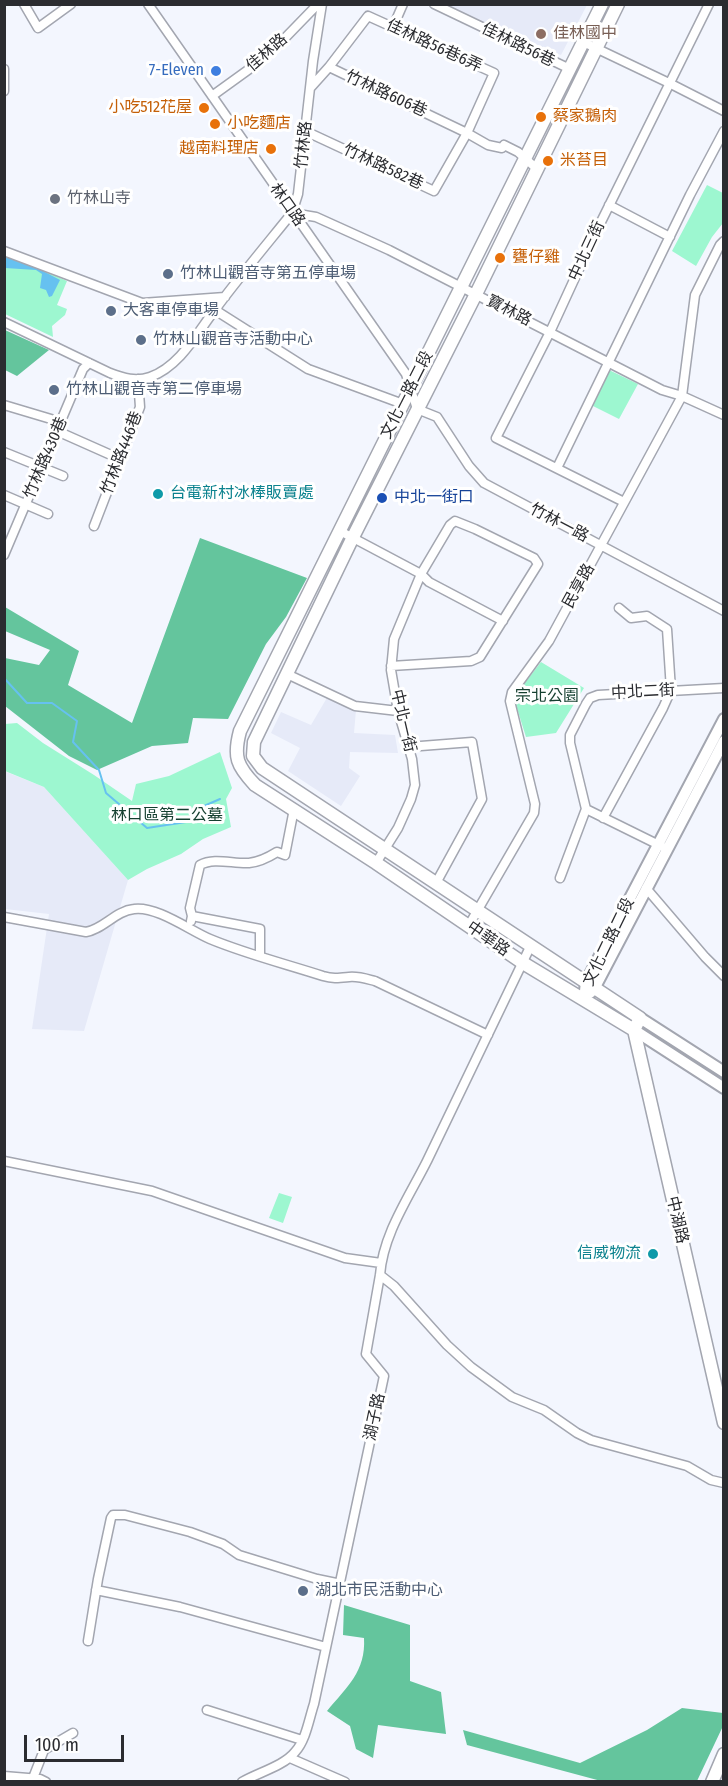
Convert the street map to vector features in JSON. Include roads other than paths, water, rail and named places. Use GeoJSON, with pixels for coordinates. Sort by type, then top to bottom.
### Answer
{"type":"FeatureCollection","features":[{"type":"Feature","properties":{"kind":"main road","name":"文化一路二段"},"geometry":{"type":"LineString","coordinates":[[255,785],[245,775],[238,762],[236,746],[240,731],[602,4]]}},
{"type":"Feature","properties":{"kind":"main road","name":"文化一路二段"},"geometry":{"type":"LineString","coordinates":[[262,768],[253,756],[254,742],[353,537],[476,294],[618,4]]}},
{"type":"Feature","properties":{"kind":"main road"},"geometry":{"type":"LineString","coordinates":[[403,404],[417,409]]}},
{"type":"Feature","properties":{"kind":"main road","name":"中華路"},"geometry":{"type":"LineString","coordinates":[[262,768],[640,1018]]}},
{"type":"Feature","properties":{"kind":"main road","name":"中華路"},"geometry":{"type":"LineString","coordinates":[[255,785],[376,863],[523,963],[634,1030]]}},
{"type":"Feature","properties":{"kind":"main road"},"geometry":{"type":"LineString","coordinates":[[634,1030],[640,1018]]}},
{"type":"Feature","properties":{"kind":"main road","name":"中湖路"},"geometry":{"type":"LineString","coordinates":[[634,1030],[723,1423]]}},
{"type":"Feature","properties":{"kind":"main road"},"geometry":{"type":"LineString","coordinates":[[712,1782],[723,1754]]}},
{"type":"Feature","properties":{"kind":"street"},"geometry":{"type":"LineString","coordinates":[[24,4],[38,28],[71,4]]}},
{"type":"Feature","properties":{"kind":"street","name":"林口路"},"geometry":{"type":"LineString","coordinates":[[148,4],[406,374],[417,409]]}},
{"type":"Feature","properties":{"kind":"street","name":"佳林路"},"geometry":{"type":"LineString","coordinates":[[212,96],[275,47],[320,4]]}},
{"type":"Feature","properties":{"kind":"street","name":"竹林路"},"geometry":{"type":"LineString","coordinates":[[138,379],[150,377],[170,366],[292,213],[298,194],[320,4]]}},
{"type":"Feature","properties":{"kind":"street"},"geometry":{"type":"LineString","coordinates":[[393,27],[403,4]]}},
{"type":"Feature","properties":{"kind":"street","name":"佳林路56巷"},"geometry":{"type":"LineString","coordinates":[[434,4],[570,69]]}},
{"type":"Feature","properties":{"kind":"street","name":"中北三街"},"geometry":{"type":"LineString","coordinates":[[624,502],[496,438],[709,4]]}},
{"type":"Feature","properties":{"kind":"street","name":"佳林路56巷6弄"},"geometry":{"type":"LineString","coordinates":[[329,67],[368,16],[494,74],[467,133]]}},
{"type":"Feature","properties":{"kind":"street"},"geometry":{"type":"LineString","coordinates":[[583,42],[723,111]]}},
{"type":"Feature","properties":{"kind":"street","name":"竹林路606巷"},"geometry":{"type":"LineString","coordinates":[[311,87],[329,67],[467,133],[488,146],[502,148],[504,145],[525,158],[537,169]]}},
{"type":"Feature","properties":{"kind":"street"},"geometry":{"type":"LineString","coordinates":[[4,69],[4,91]]}},
{"type":"Feature","properties":{"kind":"street","name":"竹林路582巷"},"geometry":{"type":"LineString","coordinates":[[305,131],[434,191],[467,133]]}},
{"type":"Feature","properties":{"kind":"street"},"geometry":{"type":"LineString","coordinates":[[557,468],[723,131]]}},
{"type":"Feature","properties":{"kind":"street"},"geometry":{"type":"LineString","coordinates":[[609,205],[670,237]]}},
{"type":"Feature","properties":{"kind":"street","name":"寶林路"},"geometry":{"type":"LineString","coordinates":[[292,213],[316,217],[389,250],[662,390],[682,396],[723,415]]}},
{"type":"Feature","properties":{"kind":"street","name":"民享路"},"geometry":{"type":"LineString","coordinates":[[470,926],[534,813],[535,804],[510,701],[512,692],[549,641],[682,396],[695,295],[723,241]]}},
{"type":"Feature","properties":{"kind":"street"},"geometry":{"type":"LineString","coordinates":[[4,251],[142,303],[225,297]]}},
{"type":"Feature","properties":{"kind":"street"},"geometry":{"type":"LineString","coordinates":[[214,310],[308,369],[403,404]]}},
{"type":"Feature","properties":{"kind":"street"},"geometry":{"type":"LineString","coordinates":[[4,322],[110,373],[138,379]]}},
{"type":"Feature","properties":{"kind":"street","name":"竹林路430巷"},"geometry":{"type":"LineString","coordinates":[[4,555],[83,369],[89,363]]}},
{"type":"Feature","properties":{"kind":"street","name":"竹林路446巷"},"geometry":{"type":"LineString","coordinates":[[94,526],[140,407],[138,379]]}},
{"type":"Feature","properties":{"kind":"street"},"geometry":{"type":"LineString","coordinates":[[4,405],[59,426],[120,459]]}},
{"type":"Feature","properties":{"kind":"street","name":"竹林一路"},"geometry":{"type":"LineString","coordinates":[[417,409],[437,417],[469,466],[484,483],[723,611]]}},
{"type":"Feature","properties":{"kind":"street"},"geometry":{"type":"LineString","coordinates":[[4,452],[63,476]]}},
{"type":"Feature","properties":{"kind":"street"},"geometry":{"type":"LineString","coordinates":[[4,495],[48,514]]}},
{"type":"Feature","properties":{"kind":"street","name":"中北一街"},"geometry":{"type":"LineString","coordinates":[[376,863],[403,818],[415,785],[391,666],[394,639],[421,574],[450,525],[455,521],[534,558],[538,564],[503,621]]}},
{"type":"Feature","properties":{"kind":"street"},"geometry":{"type":"LineString","coordinates":[[340,531],[503,621],[480,657],[471,661],[391,666]]}},
{"type":"Feature","properties":{"kind":"street"},"geometry":{"type":"LineString","coordinates":[[603,818],[671,690],[668,629],[646,616],[631,618],[619,608]]}},
{"type":"Feature","properties":{"kind":"street"},"geometry":{"type":"LineString","coordinates":[[287,674],[355,706],[399,711]]}},
{"type":"Feature","properties":{"kind":"street","name":"中北二街"},"geometry":{"type":"LineString","coordinates":[[586,809],[570,735],[590,698],[598,694],[723,688]]}},
{"type":"Feature","properties":{"kind":"street","name":"文化二路二段"},"geometry":{"type":"LineString","coordinates":[[584,1000],[662,847],[723,719]]}},
{"type":"Feature","properties":{"kind":"street","name":"文化二路二段"},"geometry":{"type":"LineString","coordinates":[[590,985],[646,888],[662,847],[723,741]]}},
{"type":"Feature","properties":{"kind":"street"},"geometry":{"type":"LineString","coordinates":[[408,747],[472,742],[482,799],[436,883]]}},
{"type":"Feature","properties":{"kind":"street"},"geometry":{"type":"LineString","coordinates":[[189,929],[192,916],[190,908],[200,865],[207,861],[251,863],[277,852],[285,855],[294,809]]}},
{"type":"Feature","properties":{"kind":"street"},"geometry":{"type":"LineString","coordinates":[[560,879],[586,809],[662,847]]}},
{"type":"Feature","properties":{"kind":"street"},"geometry":{"type":"LineString","coordinates":[[646,888],[723,976]]}},
{"type":"Feature","properties":{"kind":"street"},"geometry":{"type":"LineString","coordinates":[[4,917],[86,932],[96,930],[122,912],[137,909],[150,911],[179,922],[211,940],[333,979],[356,977],[375,981],[488,1035]]}},
{"type":"Feature","properties":{"kind":"street"},"geometry":{"type":"LineString","coordinates":[[192,916],[260,929],[260,955]]}},
{"type":"Feature","properties":{"kind":"street","name":"湖子路"},"geometry":{"type":"LineString","coordinates":[[242,1782],[290,1758],[297,1751],[302,1740],[314,1704],[384,1376],[366,1354],[381,1263],[394,1224],[531,945]]}},
{"type":"Feature","properties":{"kind":"street","name":"中華路"},"geometry":{"type":"LineString","coordinates":[[640,1018],[723,1072]]}},
{"type":"Feature","properties":{"kind":"street","name":"中華路"},"geometry":{"type":"LineString","coordinates":[[634,1030],[723,1088]]}},
{"type":"Feature","properties":{"kind":"street"},"geometry":{"type":"LineString","coordinates":[[4,1161],[152,1191],[345,1258],[381,1263]]}},
{"type":"Feature","properties":{"kind":"street"},"geometry":{"type":"LineString","coordinates":[[380,1275],[394,1286],[447,1345],[471,1367],[512,1397],[544,1410],[591,1440],[687,1466],[711,1480],[723,1483]]}},
{"type":"Feature","properties":{"kind":"street"},"geometry":{"type":"LineString","coordinates":[[88,1641],[96,1590],[113,1515],[124,1515],[190,1532],[223,1544],[239,1555],[341,1584]]}},
{"type":"Feature","properties":{"kind":"street"},"geometry":{"type":"LineString","coordinates":[[96,1590],[180,1607],[326,1647]]}},
{"type":"Feature","properties":{"kind":"street"},"geometry":{"type":"LineString","coordinates":[[207,1710],[302,1740]]}},
{"type":"Feature","properties":{"kind":"street"},"geometry":{"type":"LineString","coordinates":[[33,1778],[44,1750],[73,1733]]}},
{"type":"Feature","properties":{"kind":"street"},"geometry":{"type":"LineString","coordinates":[[290,1758],[345,1782]]}},
{"type":"Feature","properties":{"kind":"street"},"geometry":{"type":"LineString","coordinates":[[4,1776],[33,1778],[46,1782]]}},
{"type":"Feature","properties":{"kind":"water"},"geometry":{"type":"Polygon","coordinates":[[[5,255],[60,280],[52,296],[49,297],[46,290],[40,288],[42,274],[36,270],[5,268],[5,255]]]}},
{"type":"Feature","properties":{"kind":"waterway"},"geometry":{"type":"LineString","coordinates":[[4,678],[27,703],[52,703],[77,721],[73,742],[99,770],[106,793],[147,828],[186,822],[204,806],[220,799]]}},
{"type":"Feature","properties":{"kind":"place","name":"佳林國中"},"geometry":{"type":"Point","coordinates":[541,34]}},
{"type":"Feature","properties":{"kind":"place","name":"7-Eleven"},"geometry":{"type":"Point","coordinates":[216,71]}},
{"type":"Feature","properties":{"kind":"place","name":"小吃512花屋"},"geometry":{"type":"Point","coordinates":[204,108]}},
{"type":"Feature","properties":{"kind":"place","name":"蔡家鵝肉"},"geometry":{"type":"Point","coordinates":[541,117]}},
{"type":"Feature","properties":{"kind":"place","name":"小吃麵店"},"geometry":{"type":"Point","coordinates":[215,124]}},
{"type":"Feature","properties":{"kind":"place","name":"越南料理店"},"geometry":{"type":"Point","coordinates":[271,149]}},
{"type":"Feature","properties":{"kind":"place","name":"米苔目"},"geometry":{"type":"Point","coordinates":[548,161]}},
{"type":"Feature","properties":{"kind":"place","name":"竹林山寺"},"geometry":{"type":"Point","coordinates":[55,199]}},
{"type":"Feature","properties":{"kind":"place","name":"甕仔雞"},"geometry":{"type":"Point","coordinates":[500,258]}},
{"type":"Feature","properties":{"kind":"place","name":"竹林山觀音寺第五停車場"},"geometry":{"type":"Point","coordinates":[168,274]}},
{"type":"Feature","properties":{"kind":"place","name":"大客車停車場"},"geometry":{"type":"Point","coordinates":[111,311]}},
{"type":"Feature","properties":{"kind":"place","name":"竹林山觀音寺活動中心"},"geometry":{"type":"Point","coordinates":[141,340]}},
{"type":"Feature","properties":{"kind":"place","name":"竹林山觀音寺第二停車場"},"geometry":{"type":"Point","coordinates":[54,390]}},
{"type":"Feature","properties":{"kind":"place","name":"台電新村冰棒販賣處"},"geometry":{"type":"Point","coordinates":[158,494]}},
{"type":"Feature","properties":{"kind":"place","name":"中北一街口"},"geometry":{"type":"Point","coordinates":[382,498]}},
{"type":"Feature","properties":{"kind":"place","name":"信威物流"},"geometry":{"type":"Point","coordinates":[653,1254]}},
{"type":"Feature","properties":{"kind":"place","name":"湖北市民活動中心"},"geometry":{"type":"Point","coordinates":[303,1591]}},
{"type":"Feature","properties":{"kind":"park label","name":"宗北公園"},"geometry":{"type":"Point","coordinates":[547,697]}},
{"type":"Feature","properties":{"kind":"park label","name":"林口區第二公墓"},"geometry":{"type":"Point","coordinates":[167,816]}}]}
